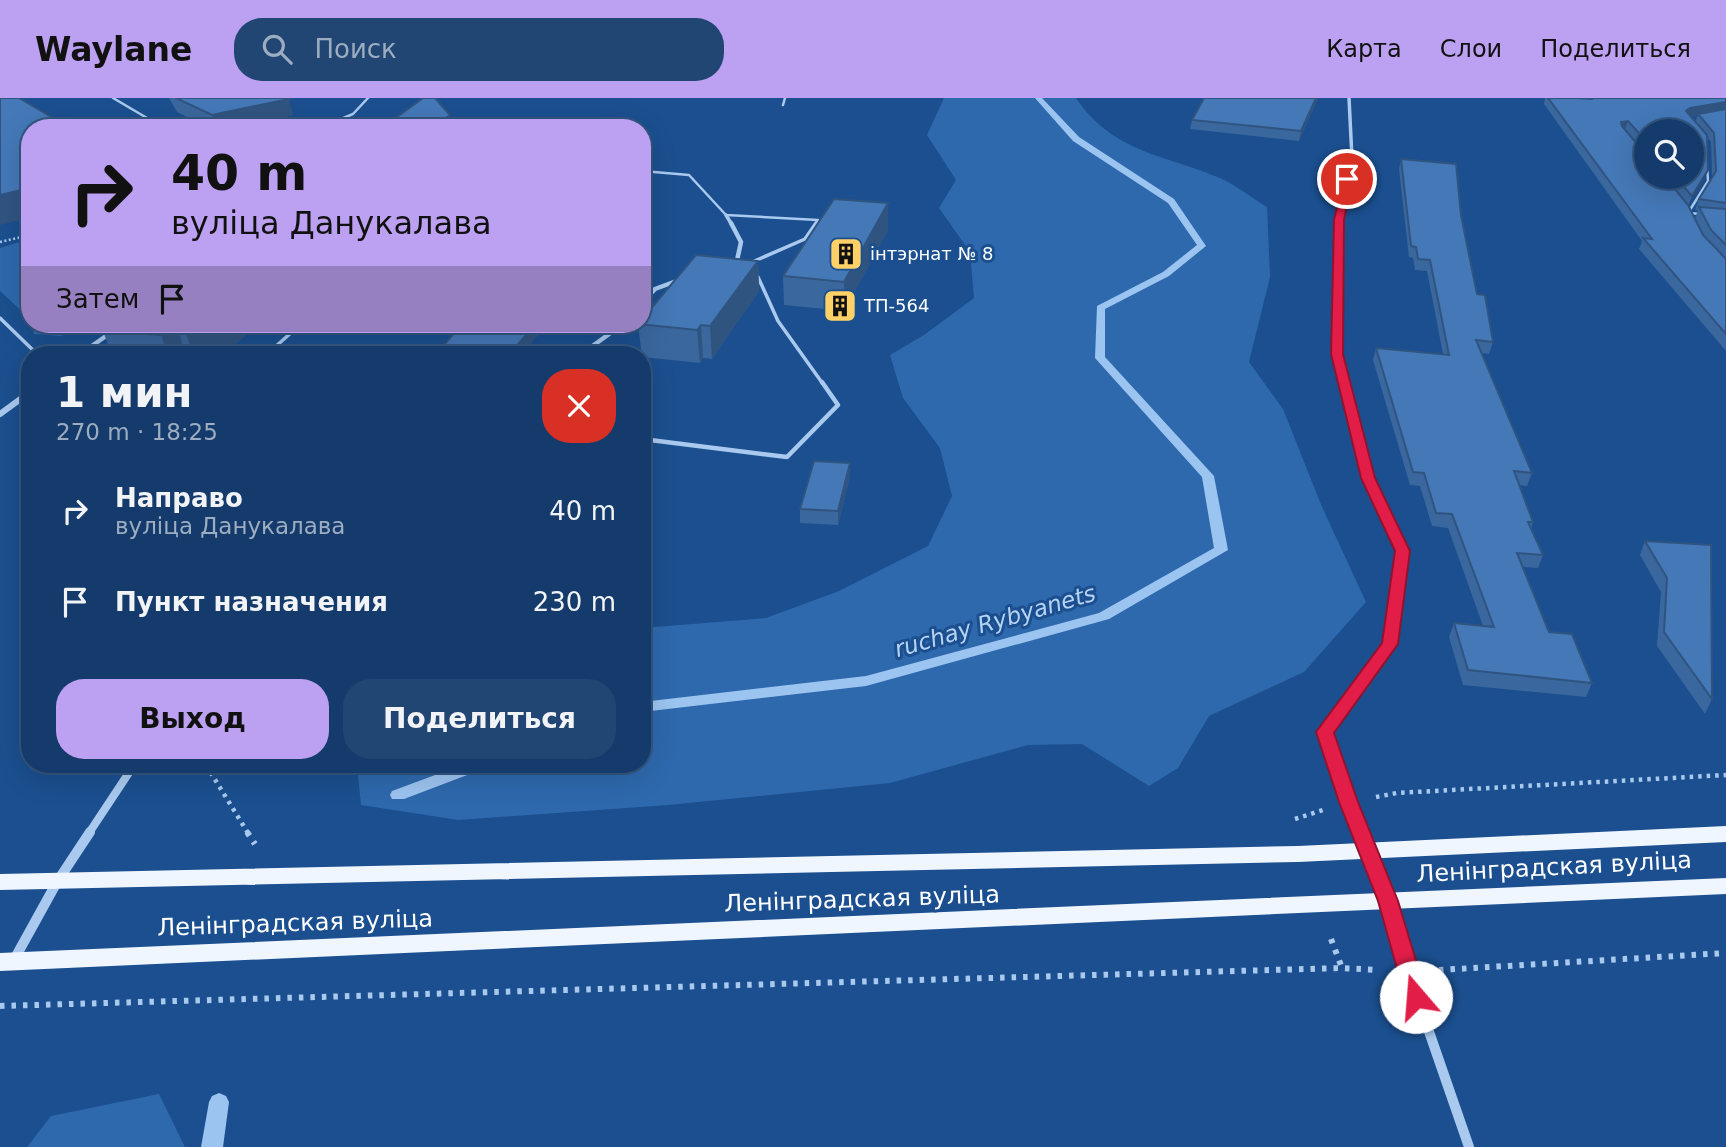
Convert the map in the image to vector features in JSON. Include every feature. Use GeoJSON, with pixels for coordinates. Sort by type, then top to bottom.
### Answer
{"type":"FeatureCollection","features":[{"type":"Feature","properties":{"kind":"main road","name":"Ленінградская вуліца"},"geometry":{"type":"LineString","coordinates":[[0,882],[1298,854],[1726,834]]}},
{"type":"Feature","properties":{"kind":"main road","name":"Ленінградская вуліца"},"geometry":{"type":"LineString","coordinates":[[7,962],[1726,886]]}},
{"type":"Feature","properties":{"kind":"street"},"geometry":{"type":"LineString","coordinates":[[1349,98],[1352,158],[1339,220],[1337,354],[1368,478],[1403,551],[1390,644],[1325,732],[1348,802],[1388,901],[1408,971],[1469,1147]]}},
{"type":"Feature","properties":{"kind":"street"},"geometry":{"type":"LineString","coordinates":[[1681,204],[1693,223]]}},
{"type":"Feature","properties":{"kind":"street"},"geometry":{"type":"LineString","coordinates":[[726,215],[741,242],[735,269]]}},
{"type":"Feature","properties":{"kind":"street"},"geometry":{"type":"LineString","coordinates":[[651,293],[655,289],[685,278]]}},
{"type":"Feature","properties":{"kind":"street"},"geometry":{"type":"LineString","coordinates":[[91,346],[110,333]]}},
{"type":"Feature","properties":{"kind":"street"},"geometry":{"type":"LineString","coordinates":[[592,346],[610,333]]}},
{"type":"Feature","properties":{"kind":"street"},"geometry":{"type":"LineString","coordinates":[[0,414],[21,398]]}},
{"type":"Feature","properties":{"kind":"street"},"geometry":{"type":"LineString","coordinates":[[7,962],[129,773]]}},
{"type":"Feature","properties":{"kind":"lane"},"geometry":{"type":"LineString","coordinates":[[113,98],[149,119]]}},
{"type":"Feature","properties":{"kind":"lane"},"geometry":{"type":"LineString","coordinates":[[341,119],[353,114],[368,98]]}},
{"type":"Feature","properties":{"kind":"lane"},"geometry":{"type":"LineString","coordinates":[[783,105],[785,98]]}},
{"type":"Feature","properties":{"kind":"lane"},"geometry":{"type":"LineString","coordinates":[[1707,156],[1708,181],[1688,213],[1713,215]]}},
{"type":"Feature","properties":{"kind":"lane"},"geometry":{"type":"LineString","coordinates":[[651,172],[689,175],[726,215],[818,220],[806,239],[735,269]]}},
{"type":"Feature","properties":{"kind":"lane"},"geometry":{"type":"LineString","coordinates":[[651,440],[787,457],[838,405],[778,321],[758,277],[747,273]]}},
{"type":"Feature","properties":{"kind":"lane"},"geometry":{"type":"LineString","coordinates":[[0,318],[29,346]]}},
{"type":"Feature","properties":{"kind":"lane"},"geometry":{"type":"LineString","coordinates":[[276,346],[291,333]]}},
{"type":"Feature","properties":{"kind":"path"},"geometry":{"type":"LineString","coordinates":[[0,242],[21,237]]}},
{"type":"Feature","properties":{"kind":"path"},"geometry":{"type":"LineString","coordinates":[[211,773],[255,845]]}},
{"type":"Feature","properties":{"kind":"path"},"geometry":{"type":"LineString","coordinates":[[1286,822],[1348,802],[1398,793],[1726,775]]}},
{"type":"Feature","properties":{"kind":"path"},"geometry":{"type":"LineString","coordinates":[[242,845],[269,845]]}},
{"type":"Feature","properties":{"kind":"path"},"geometry":{"type":"LineString","coordinates":[[1331,939],[1342,968]]}},
{"type":"Feature","properties":{"kind":"path"},"geometry":{"type":"LineString","coordinates":[[0,1006],[1342,968],[1408,971],[1726,953]]}},
{"type":"Feature","properties":{"kind":"shaded area"},"geometry":{"type":"Polygon","coordinates":[[[944,98],[1076,98],[1091,116],[1124,141],[1220,178],[1267,207],[1270,277],[1249,362],[1283,409],[1322,507],[1366,602],[1304,672],[1209,716],[1178,768],[1149,786],[1082,744],[1028,745],[890,783],[668,805],[458,820],[361,805],[358,773],[651,773],[651,627],[766,618],[839,591],[928,546],[952,496],[940,448],[903,398],[890,355],[924,335],[974,298],[970,252],[939,208],[956,180],[927,135],[944,98]]]}},
{"type":"Feature","properties":{"kind":"shaded area"},"geometry":{"type":"Polygon","coordinates":[[[21,242],[21,311],[0,291],[0,248],[21,242]]]}},
{"type":"Feature","properties":{"kind":"shaded area"},"geometry":{"type":"Polygon","coordinates":[[[34,333],[70,333],[61,336],[34,333]]]}},
{"type":"Feature","properties":{"kind":"shaded area"},"geometry":{"type":"Polygon","coordinates":[[[159,1094],[185,1147],[27,1147],[51,1116],[159,1094]]]}},
{"type":"Feature","properties":{"kind":"building"},"geometry":{"type":"Polygon","coordinates":[[[0,98],[19,98],[55,119],[21,119],[21,190],[0,195],[0,98]]]}},
{"type":"Feature","properties":{"kind":"building"},"geometry":{"type":"Polygon","coordinates":[[[176,98],[287,98],[289,99],[212,115],[176,98]]]}},
{"type":"Feature","properties":{"kind":"building"},"geometry":{"type":"Polygon","coordinates":[[[423,98],[435,98],[450,115],[445,119],[394,119],[423,98]]]}},
{"type":"Feature","properties":{"kind":"building"},"geometry":{"type":"Polygon","coordinates":[[[1204,98],[1316,98],[1301,131],[1192,120],[1204,98]]]}},
{"type":"Feature","properties":{"kind":"building"},"geometry":{"type":"Polygon","coordinates":[[[1548,98],[1726,98],[1726,102],[1690,108],[1686,111],[1693,119],[1634,119],[1634,128],[1628,121],[1621,122],[1634,140],[1634,189],[1675,189],[1688,205],[1703,235],[1726,259],[1726,334],[1643,238],[1652,239],[1548,98]]]}},
{"type":"Feature","properties":{"kind":"building"},"geometry":{"type":"Polygon","coordinates":[[[1726,109],[1726,203],[1699,199],[1716,171],[1714,133],[1698,114],[1726,109]]]}},
{"type":"Feature","properties":{"kind":"building"},"geometry":{"type":"Polygon","coordinates":[[[1704,132],[1707,135],[1708,170],[1704,176],[1704,132]]]}},
{"type":"Feature","properties":{"kind":"building"},"geometry":{"type":"Polygon","coordinates":[[[1401,159],[1456,164],[1461,215],[1477,294],[1485,295],[1493,342],[1476,340],[1532,473],[1514,471],[1533,522],[1528,522],[1543,555],[1517,553],[1549,632],[1572,634],[1592,683],[1468,670],[1454,623],[1494,627],[1452,514],[1436,513],[1424,473],[1413,472],[1376,348],[1449,355],[1430,260],[1418,259],[1416,247],[1411,246],[1401,159]]]}},
{"type":"Feature","properties":{"kind":"building"},"geometry":{"type":"Polygon","coordinates":[[[1686,189],[1696,189],[1692,196],[1686,189]]]}},
{"type":"Feature","properties":{"kind":"building"},"geometry":{"type":"Polygon","coordinates":[[[834,199],[888,203],[844,282],[783,276],[834,199]]]}},
{"type":"Feature","properties":{"kind":"building"},"geometry":{"type":"Polygon","coordinates":[[[1699,207],[1726,209],[1726,245],[1711,230],[1699,207]]]}},
{"type":"Feature","properties":{"kind":"building"},"geometry":{"type":"Polygon","coordinates":[[[696,255],[758,261],[710,326],[701,325],[697,330],[651,325],[651,308],[696,255]]]}},
{"type":"Feature","properties":{"kind":"building"},"geometry":{"type":"Polygon","coordinates":[[[132,333],[164,333],[161,335],[132,333]]]}},
{"type":"Feature","properties":{"kind":"building"},"geometry":{"type":"Polygon","coordinates":[[[454,333],[528,333],[516,346],[443,346],[454,333]]]}},
{"type":"Feature","properties":{"kind":"building"},"geometry":{"type":"Polygon","coordinates":[[[814,461],[850,463],[838,511],[800,509],[814,461]]]}},
{"type":"Feature","properties":{"kind":"building"},"geometry":{"type":"Polygon","coordinates":[[[1645,541],[1711,545],[1712,699],[1664,632],[1667,578],[1645,541]]]}},
{"type":"Feature","properties":{"kind":"waterway","name":"ruchay Rybyanets"},"geometry":{"type":"LineString","coordinates":[[651,706],[866,681],[1104,616],[1221,550],[1208,476],[1100,358],[1100,308],[1166,274],[1202,246],[1171,201],[1076,139],[1038,98]]}},
{"type":"Feature","properties":{"kind":"waterway","name":"ruchay Rybyanets"},"geometry":{"type":"LineString","coordinates":[[398,795],[456,773]]}},
{"type":"Feature","properties":{"kind":"waterway","name":"ruchay Rybyanets"},"geometry":{"type":"LineString","coordinates":[[212,1147],[219,1102]]}},
{"type":"Feature","properties":{"kind":"place","name":"інтэрнат № 8"},"geometry":{"type":"Point","coordinates":[846,254]}},
{"type":"Feature","properties":{"kind":"place","name":"ТП-564"},"geometry":{"type":"Point","coordinates":[840,306]}},
{"type":"Feature","properties":{"kind":"route"},"geometry":{"type":"LineString","coordinates":[[1347,179],[1339,220],[1337,354],[1368,478],[1403,551],[1390,644],[1325,732],[1348,802],[1388,901],[1416,997]]}}]}
